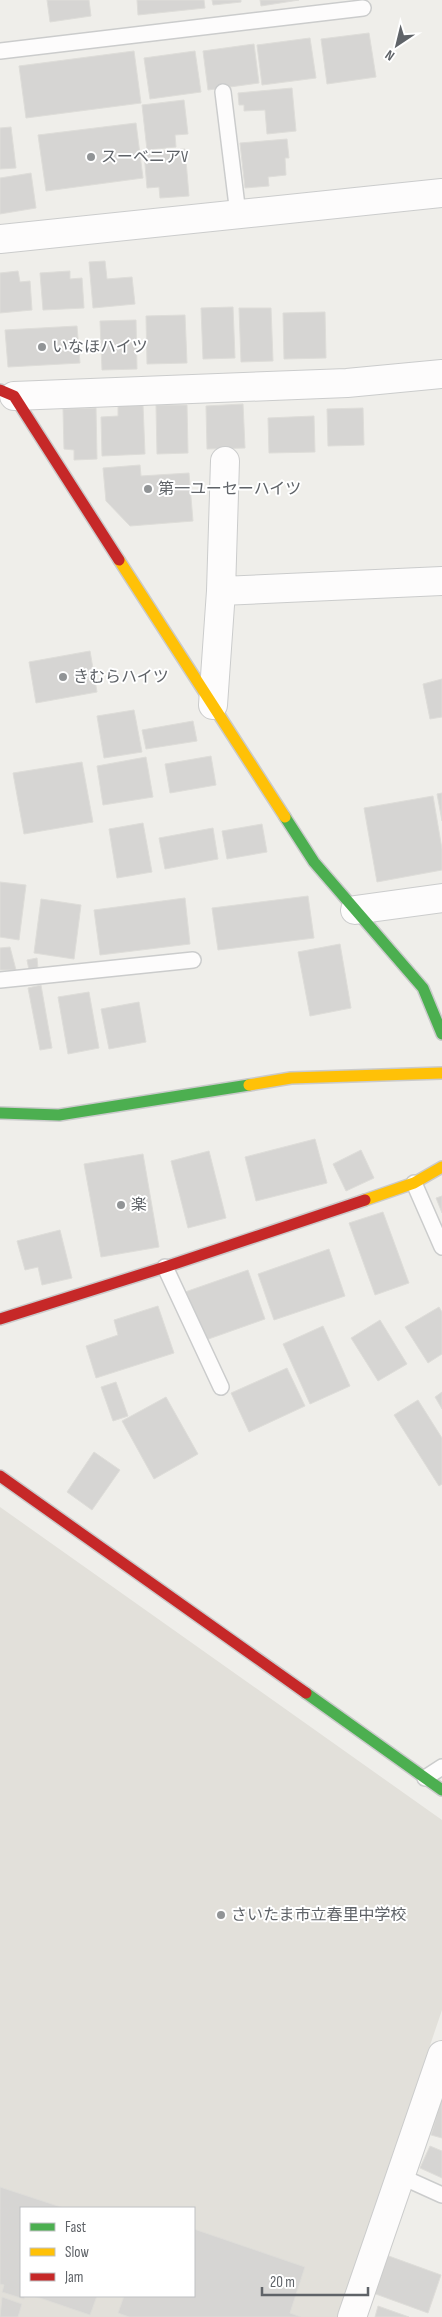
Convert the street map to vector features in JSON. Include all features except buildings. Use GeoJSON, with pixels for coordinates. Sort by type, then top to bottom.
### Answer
{"type":"FeatureCollection","features":[{"type":"Feature","properties":{"kind":"street"},"geometry":{"type":"LineString","coordinates":[[0,239],[442,193]]}},
{"type":"Feature","properties":{"kind":"street"},"geometry":{"type":"LineString","coordinates":[[7,393],[348,383],[442,374]]}},
{"type":"Feature","properties":{"kind":"street"},"geometry":{"type":"LineString","coordinates":[[7,393],[314,862],[423,988],[442,1034]]}},
{"type":"Feature","properties":{"kind":"street"},"geometry":{"type":"LineString","coordinates":[[213,705],[221,591],[225,461]]}},
{"type":"Feature","properties":{"kind":"street"},"geometry":{"type":"LineString","coordinates":[[221,591],[442,581]]}},
{"type":"Feature","properties":{"kind":"street"},"geometry":{"type":"LineString","coordinates":[[355,910],[442,898]]}},
{"type":"Feature","properties":{"kind":"street"},"geometry":{"type":"LineString","coordinates":[[0,1113],[59,1115],[291,1078],[442,1074]]}},
{"type":"Feature","properties":{"kind":"street"},"geometry":{"type":"LineString","coordinates":[[0,1320],[165,1267],[414,1183],[442,1167]]}},
{"type":"Feature","properties":{"kind":"street"},"geometry":{"type":"LineString","coordinates":[[0,1476],[442,1790]]}},
{"type":"Feature","properties":{"kind":"street"},"geometry":{"type":"LineString","coordinates":[[352,2317],[442,2055]]}},
{"type":"Feature","properties":{"kind":"lane"},"geometry":{"type":"LineString","coordinates":[[0,51],[363,8]]}},
{"type":"Feature","properties":{"kind":"lane"},"geometry":{"type":"LineString","coordinates":[[223,92],[238,214]]}},
{"type":"Feature","properties":{"kind":"lane"},"geometry":{"type":"LineString","coordinates":[[0,980],[193,960]]}},
{"type":"Feature","properties":{"kind":"lane"},"geometry":{"type":"LineString","coordinates":[[414,1183],[442,1247]]}},
{"type":"Feature","properties":{"kind":"lane"},"geometry":{"type":"LineString","coordinates":[[165,1267],[221,1387]]}},
{"type":"Feature","properties":{"kind":"lane"},"geometry":{"type":"LineString","coordinates":[[425,1778],[442,1767]]}},
{"type":"Feature","properties":{"kind":"lane"},"geometry":{"type":"LineString","coordinates":[[400,2176],[442,2195]]}},
{"type":"Feature","properties":{"kind":"shaded area","name":"さいたま市立春里中学校"},"geometry":{"type":"Polygon","coordinates":[[[0,1507],[442,1820],[442,2010],[338,2317],[0,2317],[0,1507]]]}},
{"type":"Feature","properties":{"kind":"traffic: fast"},"geometry":{"type":"LineString","coordinates":[[285,817],[314,862],[423,988],[442,1034]]}},
{"type":"Feature","properties":{"kind":"traffic: fast"},"geometry":{"type":"LineString","coordinates":[[0,1113],[59,1115],[249,1085]]}},
{"type":"Feature","properties":{"kind":"traffic: fast"},"geometry":{"type":"LineString","coordinates":[[306,1693],[442,1790]]}},
{"type":"Feature","properties":{"kind":"traffic: slow"},"geometry":{"type":"LineString","coordinates":[[119,560],[285,817]]}},
{"type":"Feature","properties":{"kind":"traffic: slow"},"geometry":{"type":"LineString","coordinates":[[249,1085],[291,1078],[442,1073]]}},
{"type":"Feature","properties":{"kind":"traffic: slow"},"geometry":{"type":"LineString","coordinates":[[365,1200],[414,1183],[442,1167]]}},
{"type":"Feature","properties":{"kind":"traffic: jam"},"geometry":{"type":"LineString","coordinates":[[0,390],[14,396],[119,560]]}},
{"type":"Feature","properties":{"kind":"traffic: jam"},"geometry":{"type":"LineString","coordinates":[[0,1319],[165,1267],[365,1200]]}},
{"type":"Feature","properties":{"kind":"traffic: jam"},"geometry":{"type":"LineString","coordinates":[[0,1476],[306,1693]]}},
{"type":"Feature","properties":{"kind":"place","name":"スーベニアV"},"geometry":{"type":"Point","coordinates":[91,157]}},
{"type":"Feature","properties":{"kind":"place","name":"いなほハイツ"},"geometry":{"type":"Point","coordinates":[42,347]}},
{"type":"Feature","properties":{"kind":"place","name":"第一ユーセーハイツ"},"geometry":{"type":"Point","coordinates":[148,489]}},
{"type":"Feature","properties":{"kind":"place","name":"きむらハイツ"},"geometry":{"type":"Point","coordinates":[63,677]}},
{"type":"Feature","properties":{"kind":"place","name":"楽"},"geometry":{"type":"Point","coordinates":[121,1205]}},
{"type":"Feature","properties":{"kind":"place","name":"さいたま市立春里中学校"},"geometry":{"type":"Point","coordinates":[221,1915]}}]}
